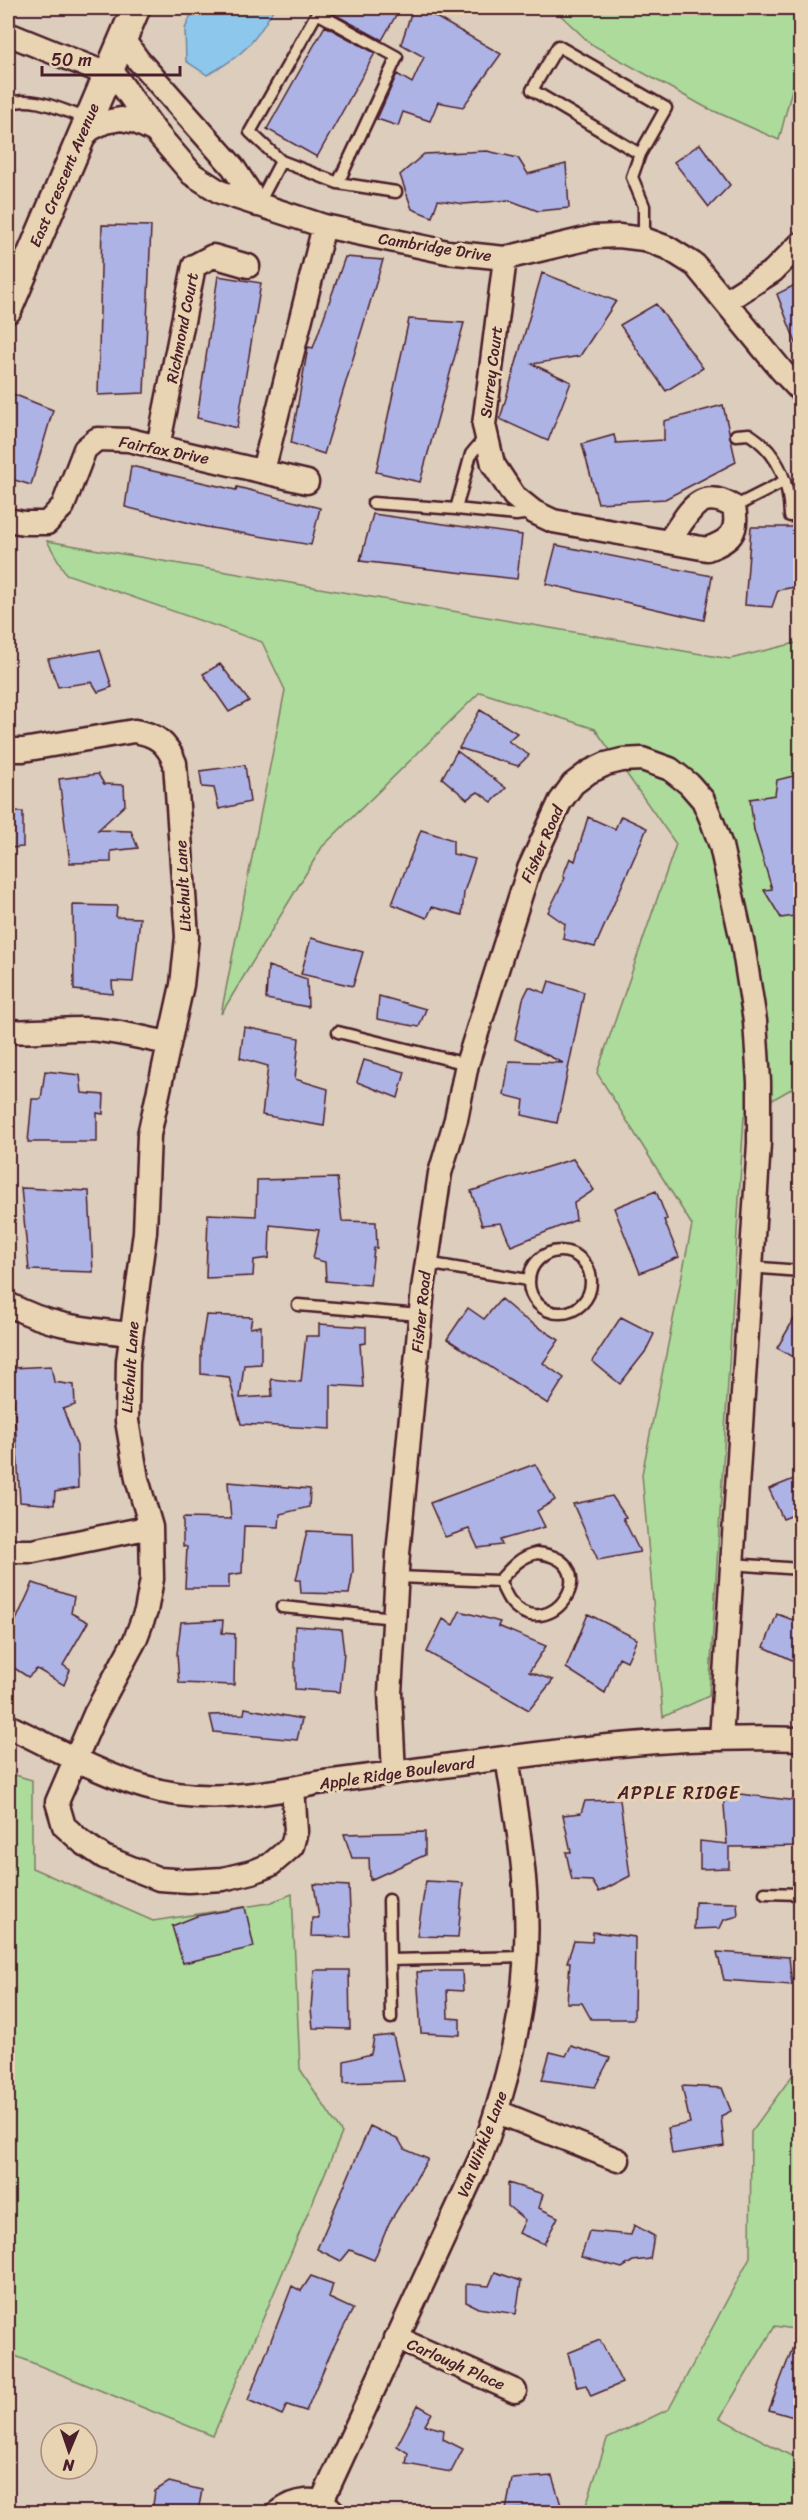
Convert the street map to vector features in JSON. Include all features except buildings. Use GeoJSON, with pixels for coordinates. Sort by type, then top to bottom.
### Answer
{"type":"FeatureCollection","features":[{"type":"Feature","properties":{"kind":"street","name":"East Crescent Avenue"},"geometry":{"type":"LineString","coordinates":[[8,309],[136,8]]}},
{"type":"Feature","properties":{"kind":"street"},"geometry":{"type":"LineString","coordinates":[[8,34],[108,70]]}},
{"type":"Feature","properties":{"kind":"street"},"geometry":{"type":"LineString","coordinates":[[122,38],[138,60],[233,167],[258,205]]}},
{"type":"Feature","properties":{"kind":"street","name":"Cambridge Drive"},"geometry":{"type":"LineString","coordinates":[[108,70],[192,174],[220,192],[324,226],[447,252],[506,258],[594,237],[619,236],[644,240],[668,248],[695,265],[782,371],[801,390]]}},
{"type":"Feature","properties":{"kind":"street","name":"Cambridge Drive"},"geometry":{"type":"LineString","coordinates":[[83,130],[121,119],[136,122],[155,131]]}},
{"type":"Feature","properties":{"kind":"street"},"geometry":{"type":"LineString","coordinates":[[263,471],[324,226]]}},
{"type":"Feature","properties":{"kind":"street"},"geometry":{"type":"LineString","coordinates":[[726,301],[773,271],[801,244]]}},
{"type":"Feature","properties":{"kind":"street","name":"Richmond Court"},"geometry":{"type":"LineString","coordinates":[[158,447],[194,266],[213,256],[248,266]]}},
{"type":"Feature","properties":{"kind":"street","name":"Surrey Court"},"geometry":{"type":"LineString","coordinates":[[506,258],[484,425],[493,464],[514,496],[534,512],[553,521],[707,549],[725,543],[733,532],[736,516],[734,507]]}},
{"type":"Feature","properties":{"kind":"street","name":"Fairfax Drive"},"geometry":{"type":"LineString","coordinates":[[8,520],[47,523],[63,506],[85,449],[97,439],[129,440],[307,482]]}},
{"type":"Feature","properties":{"kind":"street"},"geometry":{"type":"LineString","coordinates":[[668,542],[692,508],[705,499],[721,499],[734,507]]}},
{"type":"Feature","properties":{"kind":"street","name":"Litchult Lane"},"geometry":{"type":"LineString","coordinates":[[8,750],[23,750],[134,731],[148,733],[170,750],[175,763],[186,937],[182,985],[149,1135],[145,1232],[130,1334],[127,1421],[137,1479],[151,1527],[152,1579],[146,1611],[135,1640],[95,1714],[57,1802],[64,1826],[104,1857],[159,1879],[188,1881],[223,1879],[270,1865],[292,1846],[296,1831],[293,1788]]}},
{"type":"Feature","properties":{"kind":"street","name":"Fisher Road"},"geometry":{"type":"LineString","coordinates":[[394,1773],[390,1694],[397,1577],[420,1315],[440,1173],[456,1119],[467,1065],[529,869],[560,802],[573,784],[589,772],[622,760],[642,759],[670,769],[689,784],[703,800],[721,846],[743,945],[755,1021],[759,1082],[759,1143],[721,1739]]}},
{"type":"Feature","properties":{"kind":"street"},"geometry":{"type":"LineString","coordinates":[[8,1031],[38,1033],[82,1029],[114,1032],[169,1043]]}},
{"type":"Feature","properties":{"kind":"street"},"geometry":{"type":"LineString","coordinates":[[8,1304],[31,1317],[57,1325],[130,1334]]}},
{"type":"Feature","properties":{"kind":"street"},"geometry":{"type":"LineString","coordinates":[[8,1551],[33,1551],[151,1527]]}},
{"type":"Feature","properties":{"kind":"street","name":"Apple Ridge Boulevard"},"geometry":{"type":"LineString","coordinates":[[8,1726],[102,1772],[147,1788],[187,1795],[222,1795],[293,1788],[317,1783],[626,1744],[721,1739],[801,1739]]}},
{"type":"Feature","properties":{"kind":"street","name":"Van Winkle Lane"},"geometry":{"type":"LineString","coordinates":[[279,2512],[301,2500],[328,2508],[344,2457],[396,2338],[480,2159],[498,2112],[519,2021],[525,1957],[526,1910],[522,1855],[507,1758]]}},
{"type":"Feature","properties":{"kind":"street"},"geometry":{"type":"LineString","coordinates":[[498,2112],[618,2160]]}},
{"type":"Feature","properties":{"kind":"street","name":"Carlough Place"},"geometry":{"type":"LineString","coordinates":[[396,2338],[515,2391]]}},
{"type":"Feature","properties":{"kind":"lane"},"geometry":{"type":"LineString","coordinates":[[338,183],[397,57],[317,13],[250,132],[281,161],[338,183],[396,192]]}},
{"type":"Feature","properties":{"kind":"lane"},"geometry":{"type":"LineString","coordinates":[[640,154],[532,90],[558,46],[666,108],[640,154],[632,177],[644,206],[644,240]]}},
{"type":"Feature","properties":{"kind":"lane"},"geometry":{"type":"LineString","coordinates":[[8,104],[22,101],[33,102],[83,130]]}},
{"type":"Feature","properties":{"kind":"lane"},"geometry":{"type":"LineString","coordinates":[[258,205],[281,161]]}},
{"type":"Feature","properties":{"kind":"lane"},"geometry":{"type":"LineString","coordinates":[[736,435],[749,434],[769,450],[789,490],[790,516]]}},
{"type":"Feature","properties":{"kind":"lane"},"geometry":{"type":"LineString","coordinates":[[456,510],[471,454],[486,436]]}},
{"type":"Feature","properties":{"kind":"lane"},"geometry":{"type":"LineString","coordinates":[[734,507],[785,481]]}},
{"type":"Feature","properties":{"kind":"lane"},"geometry":{"type":"LineString","coordinates":[[373,503],[516,515],[534,512]]}},
{"type":"Feature","properties":{"kind":"lane"},"geometry":{"type":"LineString","coordinates":[[338,1032],[467,1065]]}},
{"type":"Feature","properties":{"kind":"lane"},"geometry":{"type":"LineString","coordinates":[[569,1252],[579,1258],[588,1268],[591,1288],[580,1306],[572,1311],[555,1313],[538,1305],[529,1290],[528,1280],[531,1268],[538,1259],[547,1253],[569,1252]]}},
{"type":"Feature","properties":{"kind":"lane"},"geometry":{"type":"LineString","coordinates":[[426,1263],[528,1280]]}},
{"type":"Feature","properties":{"kind":"lane"},"geometry":{"type":"LineString","coordinates":[[750,1267],[801,1271]]}},
{"type":"Feature","properties":{"kind":"lane"},"geometry":{"type":"LineString","coordinates":[[298,1305],[420,1315]]}},
{"type":"Feature","properties":{"kind":"lane"},"geometry":{"type":"LineString","coordinates":[[537,1553],[560,1560],[567,1568],[571,1580],[570,1591],[564,1603],[555,1610],[543,1614],[530,1614],[520,1610],[510,1601],[499,1581],[515,1563],[525,1556],[537,1553]]}},
{"type":"Feature","properties":{"kind":"lane"},"geometry":{"type":"LineString","coordinates":[[732,1564],[801,1569]]}},
{"type":"Feature","properties":{"kind":"lane"},"geometry":{"type":"LineString","coordinates":[[397,1577],[499,1581]]}},
{"type":"Feature","properties":{"kind":"lane"},"geometry":{"type":"LineString","coordinates":[[282,1607],[396,1618]]}},
{"type":"Feature","properties":{"kind":"lane"},"geometry":{"type":"LineString","coordinates":[[765,1893],[801,1894]]}},
{"type":"Feature","properties":{"kind":"lane"},"geometry":{"type":"LineString","coordinates":[[389,1900],[391,2018]]}},
{"type":"Feature","properties":{"kind":"lane"},"geometry":{"type":"LineString","coordinates":[[390,1960],[525,1957]]}},
{"type":"Feature","properties":{"kind":"green space"},"geometry":{"type":"Polygon","coordinates":[[[553,8],[800,8],[800,58],[779,140],[705,107],[591,44],[553,8]]]}},
{"type":"Feature","properties":{"kind":"green space"},"geometry":{"type":"Polygon","coordinates":[[[47,541],[730,659],[800,642],[800,1084],[744,1116],[709,1696],[663,1717],[642,1474],[692,1225],[597,1073],[676,844],[595,729],[480,692],[322,847],[221,1014],[285,690],[262,642],[66,574],[47,541]]]}},
{"type":"Feature","properties":{"kind":"green space"},"geometry":{"type":"Polygon","coordinates":[[[8,1773],[32,1780],[32,1868],[153,1921],[269,1903],[292,1894],[300,2069],[342,2133],[213,2436],[8,2353],[8,1773]]]}},
{"type":"Feature","properties":{"kind":"green space"},"geometry":{"type":"Polygon","coordinates":[[[800,2065],[800,2330],[775,2326],[720,2418],[799,2460],[800,2506],[711,2506],[708,2512],[584,2512],[607,2439],[669,2409],[750,2257],[751,2132],[800,2065]]]}},
{"type":"Feature","properties":{"kind":"water"},"geometry":{"type":"Polygon","coordinates":[[[194,8],[274,8],[261,30],[246,48],[229,62],[207,75],[186,61],[185,29],[194,8]]]}},
{"type":"Feature","properties":{"kind":"district","name":"APPLE RIDGE"},"geometry":{"type":"Point","coordinates":[679,1793]}}]}
